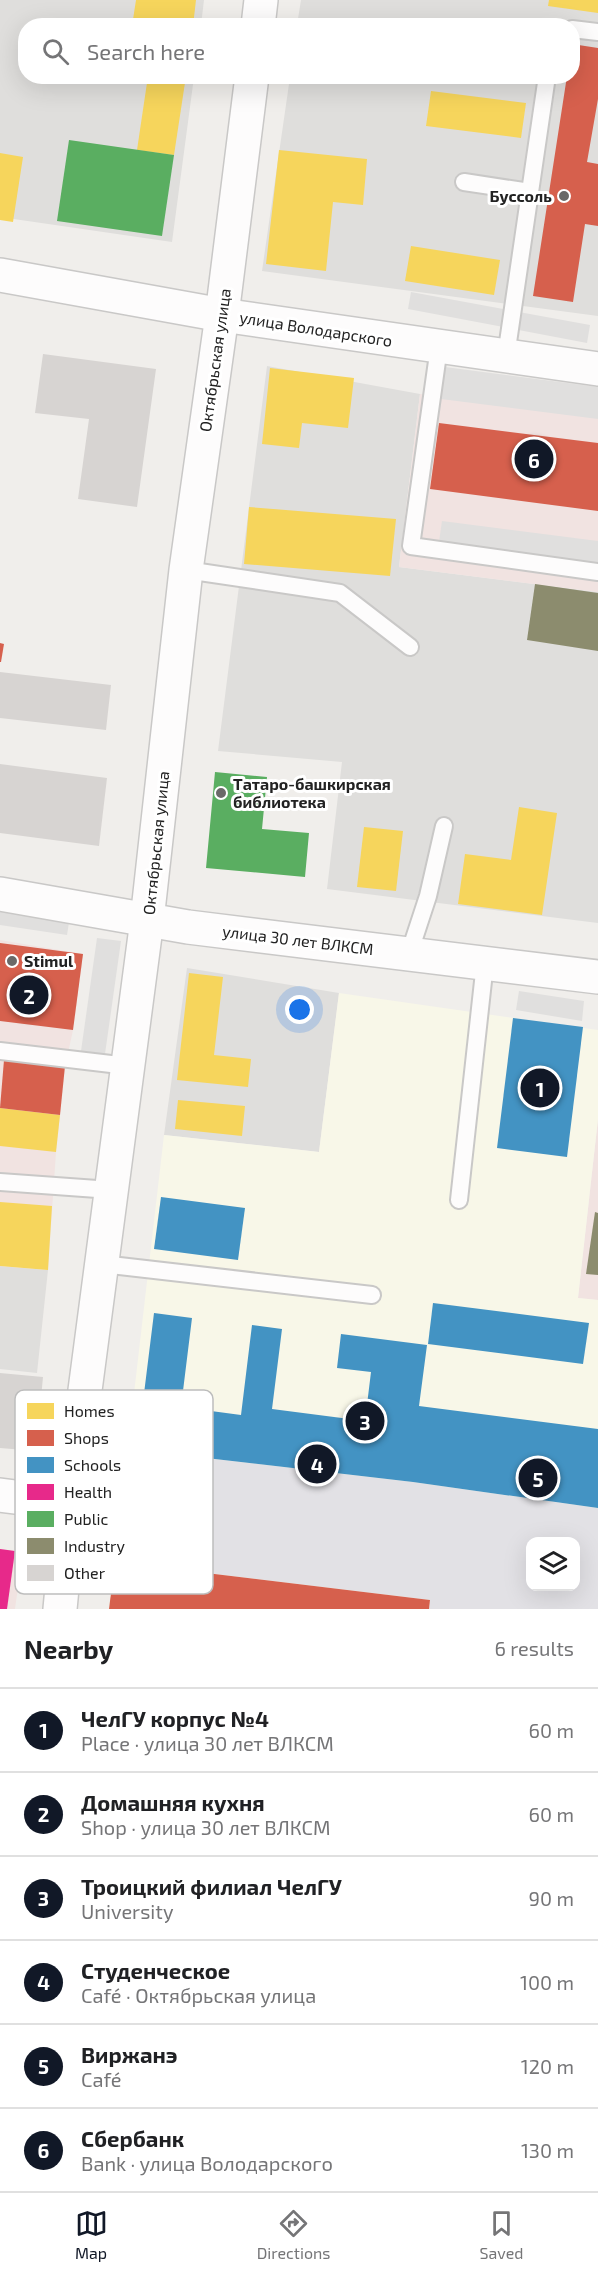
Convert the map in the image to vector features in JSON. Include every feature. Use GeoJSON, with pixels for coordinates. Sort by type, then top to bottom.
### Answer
{"type":"FeatureCollection","features":[{"type":"Feature","properties":{"kind":"street"},"geometry":{"type":"LineString","coordinates":[[259,18],[261,0]]}},
{"type":"Feature","properties":{"kind":"street","name":"Октябрьская улица"},"geometry":{"type":"LineString","coordinates":[[85,1390],[147,920],[186,570],[222,315],[251,84]]}},
{"type":"Feature","properties":{"kind":"street","name":"улица Володарского"},"geometry":{"type":"LineString","coordinates":[[0,275],[222,315],[598,369]]}},
{"type":"Feature","properties":{"kind":"street","name":"улица 30 лет ВЛКСМ"},"geometry":{"type":"LineString","coordinates":[[0,894],[188,927],[598,977]]}},
{"type":"Feature","properties":{"kind":"street"},"geometry":{"type":"LineString","coordinates":[[0,1495],[15,1497]]}},
{"type":"Feature","properties":{"kind":"street","name":"Октябрьская улица"},"geometry":{"type":"LineString","coordinates":[[60,1609],[61,1594]]}},
{"type":"Feature","properties":{"kind":"lane"},"geometry":{"type":"LineString","coordinates":[[580,30],[598,32]]}},
{"type":"Feature","properties":{"kind":"lane"},"geometry":{"type":"LineString","coordinates":[[506,356],[546,84]]}},
{"type":"Feature","properties":{"kind":"lane"},"geometry":{"type":"LineString","coordinates":[[464,182],[530,192]]}},
{"type":"Feature","properties":{"kind":"lane"},"geometry":{"type":"LineString","coordinates":[[439,347],[411,546],[598,572]]}},
{"type":"Feature","properties":{"kind":"lane"},"geometry":{"type":"LineString","coordinates":[[186,570],[340,593],[410,647]]}},
{"type":"Feature","properties":{"kind":"lane"},"geometry":{"type":"LineString","coordinates":[[409,954],[428,896],[444,826]]}},
{"type":"Feature","properties":{"kind":"lane"},"geometry":{"type":"LineString","coordinates":[[459,1200],[485,963]]}},
{"type":"Feature","properties":{"kind":"lane"},"geometry":{"type":"LineString","coordinates":[[0,1051],[128,1066]]}},
{"type":"Feature","properties":{"kind":"lane"},"geometry":{"type":"LineString","coordinates":[[0,1182],[111,1190]]}},
{"type":"Feature","properties":{"kind":"lane"},"geometry":{"type":"LineString","coordinates":[[102,1264],[372,1295]]}},
{"type":"Feature","properties":{"kind":"shaded area"},"geometry":{"type":"Polygon","coordinates":[[[0,0],[204,0],[202,18],[18,18],[18,84],[193,84],[172,242],[0,217],[0,0]]]}},
{"type":"Feature","properties":{"kind":"shaded area"},"geometry":{"type":"Polygon","coordinates":[[[301,0],[598,0],[598,316],[262,271],[289,84],[580,84],[580,18],[298,18],[301,0]]]}},
{"type":"Feature","properties":{"kind":"shaded area"},"geometry":{"type":"Polygon","coordinates":[[[411,292],[590,325],[587,343],[408,309],[411,292]]]}},
{"type":"Feature","properties":{"kind":"shaded area"},"geometry":{"type":"Polygon","coordinates":[[[267,366],[420,394],[399,567],[598,592],[598,923],[327,889],[342,762],[218,751],[267,366]]]}},
{"type":"Feature","properties":{"kind":"shaded area"},"geometry":{"type":"Polygon","coordinates":[[[445,367],[598,387],[598,419],[441,399],[445,367]]]}},
{"type":"Feature","properties":{"kind":"shaded area"},"geometry":{"type":"Polygon","coordinates":[[[420,394],[598,417],[598,592],[399,567],[420,394]]]}},
{"type":"Feature","properties":{"kind":"shaded area"},"geometry":{"type":"Polygon","coordinates":[[[442,521],[598,541],[598,563],[439,542],[442,521]]]}},
{"type":"Feature","properties":{"kind":"shaded area"},"geometry":{"type":"Polygon","coordinates":[[[0,905],[70,916],[67,935],[0,925],[0,905]]]}},
{"type":"Feature","properties":{"kind":"shaded area"},"geometry":{"type":"Polygon","coordinates":[[[97,938],[121,941],[105,1054],[81,1051],[97,938]]]}},
{"type":"Feature","properties":{"kind":"shaded area"},"geometry":{"type":"Polygon","coordinates":[[[0,940],[83,954],[73,1030],[65,1067],[56,1152],[48,1270],[0,1266],[0,940]]]}},
{"type":"Feature","properties":{"kind":"shaded area"},"geometry":{"type":"Polygon","coordinates":[[[187,968],[339,993],[319,1152],[164,1135],[187,968]]]}},
{"type":"Feature","properties":{"kind":"shaded area"},"geometry":{"type":"Polygon","coordinates":[[[519,991],[584,1001],[582,1021],[516,1010],[519,991]]]}},
{"type":"Feature","properties":{"kind":"shaded area"},"geometry":{"type":"Polygon","coordinates":[[[339,993],[598,1030],[598,1119],[578,1298],[598,1300],[598,1609],[109,1609],[111,1594],[213,1594],[213,1390],[134,1390],[164,1135],[319,1152],[339,993]]]}},
{"type":"Feature","properties":{"kind":"shaded area"},"geometry":{"type":"Polygon","coordinates":[[[598,1119],[598,1300],[578,1298],[598,1119]]]}},
{"type":"Feature","properties":{"kind":"shaded area"},"geometry":{"type":"Polygon","coordinates":[[[0,1266],[48,1270],[37,1373],[0,1369],[0,1266]]]}},
{"type":"Feature","properties":{"kind":"shaded area"},"geometry":{"type":"Polygon","coordinates":[[[213,1459],[413,1482],[598,1508],[598,1609],[429,1609],[430,1600],[213,1574],[213,1459]]]}},
{"type":"Feature","properties":{"kind":"shaded area"},"geometry":{"type":"Polygon","coordinates":[[[0,1549],[15,1551],[15,1594],[17,1594],[15,1609],[0,1609],[0,1549]]]}},
{"type":"Feature","properties":{"kind":"building: Homes"},"geometry":{"type":"Polygon","coordinates":[[[136,0],[196,0],[194,18],[133,18],[136,0]]]}},
{"type":"Feature","properties":{"kind":"building: Homes"},"geometry":{"type":"Polygon","coordinates":[[[549,0],[598,0],[598,13],[548,6],[549,0]]]}},
{"type":"Feature","properties":{"kind":"building: Homes"},"geometry":{"type":"Polygon","coordinates":[[[147,84],[185,84],[174,155],[137,150],[147,84]]]}},
{"type":"Feature","properties":{"kind":"building: Homes"},"geometry":{"type":"Polygon","coordinates":[[[431,91],[526,103],[521,138],[426,126],[431,91]]]}},
{"type":"Feature","properties":{"kind":"building: Homes"},"geometry":{"type":"Polygon","coordinates":[[[279,150],[367,159],[363,205],[333,202],[326,271],[266,264],[279,150]]]}},
{"type":"Feature","properties":{"kind":"building: Homes"},"geometry":{"type":"Polygon","coordinates":[[[0,153],[23,157],[13,222],[0,220],[0,153]]]}},
{"type":"Feature","properties":{"kind":"building: Homes"},"geometry":{"type":"Polygon","coordinates":[[[411,246],[500,260],[494,295],[405,281],[411,246]]]}},
{"type":"Feature","properties":{"kind":"building: Homes"},"geometry":{"type":"Polygon","coordinates":[[[270,368],[354,378],[348,428],[302,423],[299,448],[262,444],[270,368]]]}},
{"type":"Feature","properties":{"kind":"building: Homes"},"geometry":{"type":"Polygon","coordinates":[[[249,507],[396,519],[390,576],[244,564],[249,507]]]}},
{"type":"Feature","properties":{"kind":"building: Homes"},"geometry":{"type":"Polygon","coordinates":[[[519,807],[557,813],[542,915],[458,904],[465,854],[511,860],[519,807]]]}},
{"type":"Feature","properties":{"kind":"building: Homes"},"geometry":{"type":"Polygon","coordinates":[[[364,827],[403,831],[396,891],[357,887],[364,827]]]}},
{"type":"Feature","properties":{"kind":"building: Homes"},"geometry":{"type":"Polygon","coordinates":[[[189,973],[223,977],[214,1055],[251,1059],[248,1087],[177,1080],[189,973]]]}},
{"type":"Feature","properties":{"kind":"building: Homes"},"geometry":{"type":"Polygon","coordinates":[[[178,1100],[245,1106],[242,1136],[175,1129],[178,1100]]]}},
{"type":"Feature","properties":{"kind":"building: Homes"},"geometry":{"type":"Polygon","coordinates":[[[0,1108],[60,1115],[56,1152],[0,1146],[0,1108]]]}},
{"type":"Feature","properties":{"kind":"building: Homes"},"geometry":{"type":"Polygon","coordinates":[[[0,1202],[52,1206],[48,1270],[0,1266],[0,1202]]]}},
{"type":"Feature","properties":{"kind":"building: Shops"},"geometry":{"type":"Polygon","coordinates":[[[580,45],[598,48],[598,99],[587,162],[598,164],[598,226],[585,224],[573,302],[533,296],[566,84],[580,84],[580,45]]]}},
{"type":"Feature","properties":{"kind":"building: Shops"},"geometry":{"type":"Polygon","coordinates":[[[439,423],[598,443],[598,511],[430,489],[439,423]]]}},
{"type":"Feature","properties":{"kind":"building: Shops"},"geometry":{"type":"Polygon","coordinates":[[[0,643],[4,644],[1,662],[0,662],[0,643]]]}},
{"type":"Feature","properties":{"kind":"building: Shops"},"geometry":{"type":"Polygon","coordinates":[[[0,943],[83,954],[73,1030],[0,1021],[0,943]]]}},
{"type":"Feature","properties":{"kind":"building: Shops"},"geometry":{"type":"Polygon","coordinates":[[[4,1060],[65,1066],[60,1115],[0,1108],[4,1060]]]}},
{"type":"Feature","properties":{"kind":"building: Shops"},"geometry":{"type":"Polygon","coordinates":[[[213,1574],[430,1600],[429,1609],[109,1609],[111,1594],[213,1594],[213,1574]]]}},
{"type":"Feature","properties":{"kind":"building: Schools"},"geometry":{"type":"Polygon","coordinates":[[[513,1018],[583,1027],[567,1157],[497,1148],[513,1018]]]}},
{"type":"Feature","properties":{"kind":"building: Schools"},"geometry":{"type":"Polygon","coordinates":[[[161,1197],[245,1208],[238,1260],[154,1249],[161,1197]]]}},
{"type":"Feature","properties":{"kind":"building: Schools"},"geometry":{"type":"Polygon","coordinates":[[[433,1303],[589,1323],[583,1364],[428,1344],[433,1303]]]}},
{"type":"Feature","properties":{"kind":"building: Schools"},"geometry":{"type":"Polygon","coordinates":[[[154,1313],[192,1318],[183,1390],[144,1390],[154,1313]]]}},
{"type":"Feature","properties":{"kind":"building: Schools"},"geometry":{"type":"Polygon","coordinates":[[[252,1325],[282,1329],[272,1409],[365,1421],[371,1372],[337,1368],[341,1334],[427,1345],[419,1406],[598,1429],[598,1508],[413,1482],[213,1459],[213,1411],[241,1415],[252,1325]]]}},
{"type":"Feature","properties":{"kind":"building: Health"},"geometry":{"type":"Polygon","coordinates":[[[0,1549],[15,1551],[7,1609],[0,1609],[0,1549]]]}},
{"type":"Feature","properties":{"kind":"building: Public"},"geometry":{"type":"Polygon","coordinates":[[[69,140],[174,155],[162,236],[57,221],[69,140]]]}},
{"type":"Feature","properties":{"kind":"building: Public"},"geometry":{"type":"Polygon","coordinates":[[[215,772],[267,777],[262,829],[309,833],[305,877],[206,868],[215,772]]]}},
{"type":"Feature","properties":{"kind":"building: Industry"},"geometry":{"type":"Polygon","coordinates":[[[535,584],[598,593],[598,651],[527,640],[535,584]]]}},
{"type":"Feature","properties":{"kind":"building: Industry"},"geometry":{"type":"Polygon","coordinates":[[[595,1212],[598,1213],[598,1275],[586,1274],[595,1212]]]}},
{"type":"Feature","properties":{"kind":"building: Other"},"geometry":{"type":"Polygon","coordinates":[[[43,354],[156,369],[137,507],[78,499],[89,419],[35,413],[43,354]]]}},
{"type":"Feature","properties":{"kind":"building: Other"},"geometry":{"type":"Polygon","coordinates":[[[0,672],[111,685],[106,730],[0,718],[0,672]]]}},
{"type":"Feature","properties":{"kind":"building: Other"},"geometry":{"type":"Polygon","coordinates":[[[0,764],[107,778],[99,846],[0,833],[0,764]]]}},
{"type":"Feature","properties":{"kind":"building: Other"},"geometry":{"type":"Polygon","coordinates":[[[0,1373],[43,1377],[42,1390],[15,1390],[15,1449],[0,1448],[0,1373]]]}},
{"type":"Feature","properties":{"kind":"place","name":"Буссоль"},"geometry":{"type":"Point","coordinates":[564,196]}},
{"type":"Feature","properties":{"kind":"place","name":"Сбербанк"},"geometry":{"type":"Point","coordinates":[534,459]}},
{"type":"Feature","properties":{"kind":"place","name":"Татаро-башкирская библиотека"},"geometry":{"type":"Point","coordinates":[221,793]}},
{"type":"Feature","properties":{"kind":"place","name":"Stimul"},"geometry":{"type":"Point","coordinates":[12,961]}},
{"type":"Feature","properties":{"kind":"place","name":"Домашняя кухня"},"geometry":{"type":"Point","coordinates":[29,995]}},
{"type":"Feature","properties":{"kind":"place","name":"ЧелГУ корпус №4"},"geometry":{"type":"Point","coordinates":[540,1088]}},
{"type":"Feature","properties":{"kind":"place","name":"Троицкий филиал ЧелГУ"},"geometry":{"type":"Point","coordinates":[365,1421]}},
{"type":"Feature","properties":{"kind":"place","name":"Студенческое"},"geometry":{"type":"Point","coordinates":[317,1464]}},
{"type":"Feature","properties":{"kind":"place","name":"Виржанэ"},"geometry":{"type":"Point","coordinates":[538,1478]}}]}
